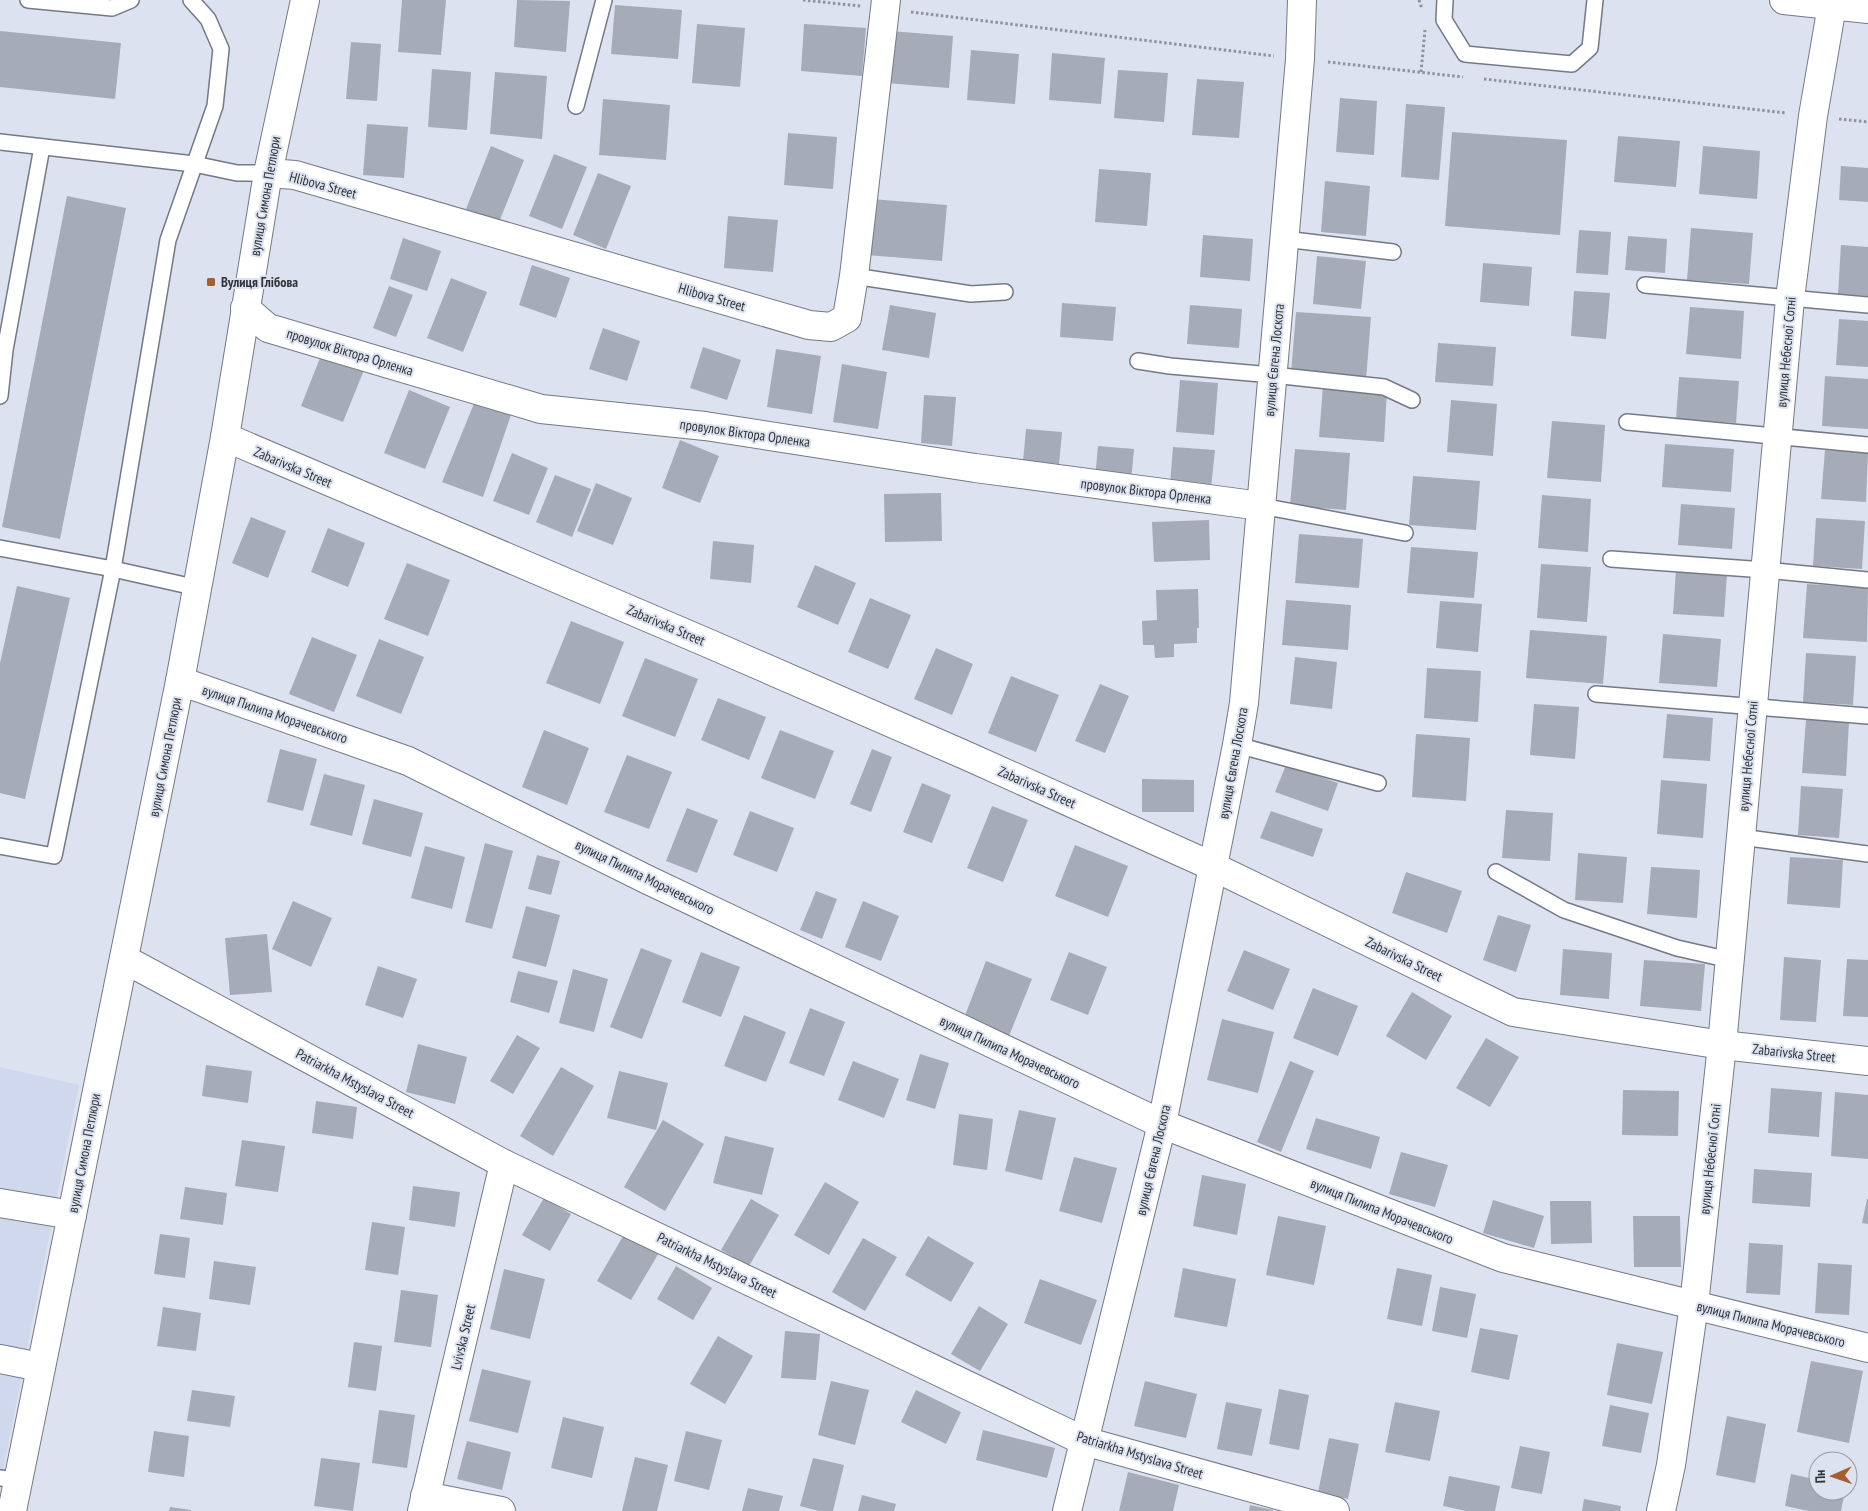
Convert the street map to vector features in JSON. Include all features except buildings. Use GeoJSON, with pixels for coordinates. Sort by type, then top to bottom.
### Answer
{"type":"FeatureCollection","features":[{"type":"Feature","properties":{"kind":"street","name":"вулиця Симона Петлюри"},"geometry":{"type":"LineString","coordinates":[[12,1511],[9,1479],[40,1367],[180,681],[225,438],[268,173],[305,0]]}},
{"type":"Feature","properties":{"kind":"street","name":"вулиця Євгена Лоскота"},"geometry":{"type":"LineString","coordinates":[[1067,1511],[1162,1124],[1214,867],[1244,703],[1300,59],[1302,0]]}},
{"type":"Feature","properties":{"kind":"street"},"geometry":{"type":"LineString","coordinates":[[1784,0],[1833,3],[1868,9]]}},
{"type":"Feature","properties":{"kind":"street","name":"вулиця Небесної Сотні"},"geometry":{"type":"LineString","coordinates":[[1661,1511],[1671,1466],[1694,1304],[1722,1045],[1790,299],[1813,116],[1833,3]]}},
{"type":"Feature","properties":{"kind":"street","name":"Hlibova Street"},"geometry":{"type":"LineString","coordinates":[[268,173],[295,175],[809,325],[831,327],[847,318],[854,276],[886,4]]}},
{"type":"Feature","properties":{"kind":"street","name":"провулок Віктора Орленка"},"geometry":{"type":"LineString","coordinates":[[245,308],[268,328],[541,409],[705,426],[976,468],[1261,506]]}},
{"type":"Feature","properties":{"kind":"street","name":"Zabarivska Street"},"geometry":{"type":"LineString","coordinates":[[225,438],[710,644],[965,755],[1214,867],[1513,1012],[1722,1045],[1868,1061]]}},
{"type":"Feature","properties":{"kind":"street","name":"вулиця Пилипа Морачевського"},"geometry":{"type":"LineString","coordinates":[[180,681],[408,761],[657,884],[1162,1124],[1503,1258],[1868,1348]]}},
{"type":"Feature","properties":{"kind":"street","name":"Patriarkha Mstyslava Street"},"geometry":{"type":"LineString","coordinates":[[124,959],[504,1164],[1084,1441],[1335,1511]]}},
{"type":"Feature","properties":{"kind":"street","name":"Lvivska Street"},"geometry":{"type":"LineString","coordinates":[[424,1504],[504,1164]]}},
{"type":"Feature","properties":{"kind":"street"},"geometry":{"type":"LineString","coordinates":[[0,1203],[72,1215]]}},
{"type":"Feature","properties":{"kind":"street"},"geometry":{"type":"LineString","coordinates":[[0,1359],[40,1367]]}},
{"type":"Feature","properties":{"kind":"street"},"geometry":{"type":"LineString","coordinates":[[424,1504],[501,1511]]}},
{"type":"Feature","properties":{"kind":"lane"},"geometry":{"type":"LineString","coordinates":[[28,0],[112,8],[131,0]]}},
{"type":"Feature","properties":{"kind":"lane"},"geometry":{"type":"LineString","coordinates":[[0,846],[54,856],[113,569],[168,240],[215,106],[221,49],[208,19],[191,0]]}},
{"type":"Feature","properties":{"kind":"lane"},"geometry":{"type":"LineString","coordinates":[[576,106],[604,0]]}},
{"type":"Feature","properties":{"kind":"lane"},"geometry":{"type":"LineString","coordinates":[[1445,0],[1444,20],[1465,54],[1572,64],[1590,48],[1595,0]]}},
{"type":"Feature","properties":{"kind":"lane"},"geometry":{"type":"LineString","coordinates":[[0,142],[194,164],[237,173],[268,173]]}},
{"type":"Feature","properties":{"kind":"lane"},"geometry":{"type":"LineString","coordinates":[[0,396],[5,350],[42,147]]}},
{"type":"Feature","properties":{"kind":"lane"},"geometry":{"type":"LineString","coordinates":[[1284,239],[1393,252]]}},
{"type":"Feature","properties":{"kind":"lane"},"geometry":{"type":"LineString","coordinates":[[854,276],[971,294],[1005,292]]}},
{"type":"Feature","properties":{"kind":"lane"},"geometry":{"type":"LineString","coordinates":[[1645,285],[1790,299],[1868,304]]}},
{"type":"Feature","properties":{"kind":"lane"},"geometry":{"type":"LineString","coordinates":[[1138,361],[1170,366],[1384,387],[1412,400]]}},
{"type":"Feature","properties":{"kind":"lane"},"geometry":{"type":"LineString","coordinates":[[1627,422],[1868,446]]}},
{"type":"Feature","properties":{"kind":"lane"},"geometry":{"type":"LineString","coordinates":[[1261,506],[1405,533]]}},
{"type":"Feature","properties":{"kind":"lane"},"geometry":{"type":"LineString","coordinates":[[0,548],[113,569],[198,588]]}},
{"type":"Feature","properties":{"kind":"lane"},"geometry":{"type":"LineString","coordinates":[[1611,559],[1766,570],[1868,580]]}},
{"type":"Feature","properties":{"kind":"lane"},"geometry":{"type":"LineString","coordinates":[[1596,694],[1868,716]]}},
{"type":"Feature","properties":{"kind":"lane"},"geometry":{"type":"LineString","coordinates":[[1237,745],[1378,783]]}},
{"type":"Feature","properties":{"kind":"lane"},"geometry":{"type":"LineString","coordinates":[[1741,838],[1868,854]]}},
{"type":"Feature","properties":{"kind":"lane"},"geometry":{"type":"LineString","coordinates":[[1496,872],[1564,910],[1677,948],[1730,960]]}},
{"type":"Feature","properties":{"kind":"path"},"geometry":{"type":"LineString","coordinates":[[803,0],[886,4],[1300,59],[1470,78]]}},
{"type":"Feature","properties":{"kind":"path"},"geometry":{"type":"LineString","coordinates":[[1419,0],[1423,18]]}},
{"type":"Feature","properties":{"kind":"path"},"geometry":{"type":"LineString","coordinates":[[1422,72],[1424,26]]}},
{"type":"Feature","properties":{"kind":"path"},"geometry":{"type":"LineString","coordinates":[[1480,79],[1868,122]]}},
{"type":"Feature","properties":{"kind":"shaded area"},"geometry":{"type":"Polygon","coordinates":[[[0,1067],[79,1085],[0,1486],[0,1067]]]}},
{"type":"Feature","properties":{"kind":"place","name":"Вулиця Глібова"},"geometry":{"type":"Point","coordinates":[211,282]}}]}
